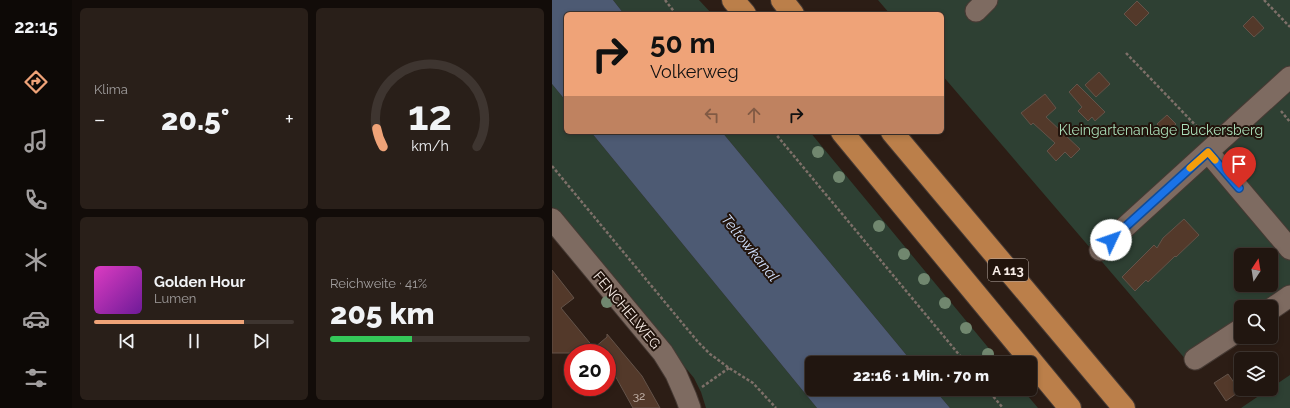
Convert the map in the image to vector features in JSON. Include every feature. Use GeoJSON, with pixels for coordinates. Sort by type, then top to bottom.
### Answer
{"type":"FeatureCollection","features":[{"type":"Feature","properties":{"kind":"highway"},"geometry":{"type":"LineString","coordinates":[[733,0],[743,12]]}},
{"type":"Feature","properties":{"kind":"highway"},"geometry":{"type":"LineString","coordinates":[[782,0],[791,12]]}},
{"type":"Feature","properties":{"kind":"highway","name":"A 113"},"geometry":{"type":"LineString","coordinates":[[844,134],[1070,408]]}},
{"type":"Feature","properties":{"kind":"highway","name":"A 113"},"geometry":{"type":"LineString","coordinates":[[894,134],[1124,408]]}},
{"type":"Feature","properties":{"kind":"street"},"geometry":{"type":"LineString","coordinates":[[1100,250],[1290,77]]}},
{"type":"Feature","properties":{"kind":"street"},"geometry":{"type":"LineString","coordinates":[[1212,148],[1290,249]]}},
{"type":"Feature","properties":{"kind":"street","name":"FENCHELWEG"},"geometry":{"type":"LineString","coordinates":[[552,219],[663,353],[676,374],[690,408]]}},
{"type":"Feature","properties":{"kind":"street"},"geometry":{"type":"LineString","coordinates":[[1278,304],[1290,296]]}},
{"type":"Feature","properties":{"kind":"street"},"geometry":{"type":"LineString","coordinates":[[1195,359],[1234,334]]}},
{"type":"Feature","properties":{"kind":"path"},"geometry":{"type":"LineString","coordinates":[[665,0],[674,12]]}},
{"type":"Feature","properties":{"kind":"path"},"geometry":{"type":"LineString","coordinates":[[1264,0],[1290,27]]}},
{"type":"Feature","properties":{"kind":"path"},"geometry":{"type":"LineString","coordinates":[[1126,53],[1212,148]]}},
{"type":"Feature","properties":{"kind":"path"},"geometry":{"type":"LineString","coordinates":[[776,134],[960,356]]}},
{"type":"Feature","properties":{"kind":"path"},"geometry":{"type":"LineString","coordinates":[[552,166],[698,342],[710,354],[729,368],[753,382],[776,408]]}},
{"type":"Feature","properties":{"kind":"path"},"geometry":{"type":"LineString","coordinates":[[701,388],[729,368]]}},
{"type":"Feature","properties":{"kind":"path"},"geometry":{"type":"LineString","coordinates":[[994,396],[1003,408]]}},
{"type":"Feature","properties":{"kind":"green space"},"geometry":{"type":"Polygon","coordinates":[[[613,0],[699,0],[710,12],[622,12],[613,0]]]}},
{"type":"Feature","properties":{"kind":"green space","name":"Kleingartenanlage Buckersberg"},"geometry":{"type":"Polygon","coordinates":[[[878,0],[1290,0],[1290,292],[1278,300],[1234,300],[1234,329],[1187,361],[944,77],[944,12],[888,12],[878,0]]]}},
{"type":"Feature","properties":{"kind":"green space"},"geometry":{"type":"Polygon","coordinates":[[[552,84],[564,99],[564,134],[593,134],[805,393],[805,396],[807,396],[817,408],[706,408],[701,392],[694,378],[552,207],[552,84]]]}},
{"type":"Feature","properties":{"kind":"green space"},"geometry":{"type":"Polygon","coordinates":[[[724,134],[812,134],[995,356],[907,356],[724,134]]]}},
{"type":"Feature","properties":{"kind":"green space"},"geometry":{"type":"Polygon","coordinates":[[[1290,375],[1290,408],[1241,408],[1259,396],[1278,396],[1278,383],[1290,375]]]}},
{"type":"Feature","properties":{"kind":"green space"},"geometry":{"type":"Polygon","coordinates":[[[940,396],[1028,396],[1038,408],[950,408],[940,396]]]}},
{"type":"Feature","properties":{"kind":"water"},"geometry":{"type":"Polygon","coordinates":[[[552,0],[613,0],[622,12],[564,12],[564,99],[552,84],[552,0]]]}},
{"type":"Feature","properties":{"kind":"water","name":"Teltowkanal"},"geometry":{"type":"Polygon","coordinates":[[[593,134],[724,134],[907,356],[805,356],[805,393],[593,134]]]}},
{"type":"Feature","properties":{"kind":"water"},"geometry":{"type":"Polygon","coordinates":[[[807,396],[940,396],[950,408],[817,408],[807,396]]]}},
{"type":"Feature","properties":{"kind":"building"},"geometry":{"type":"Polygon","coordinates":[[[1137,1],[1149,13],[1136,26],[1124,14],[1137,1]]]}},
{"type":"Feature","properties":{"kind":"building"},"geometry":{"type":"Polygon","coordinates":[[[1253,16],[1264,28],[1254,37],[1243,26],[1253,16]]]}},
{"type":"Feature","properties":{"kind":"building"},"geometry":{"type":"Polygon","coordinates":[[[1099,72],[1110,84],[1096,97],[1085,85],[1099,72]]]}},
{"type":"Feature","properties":{"kind":"building"},"geometry":{"type":"Polygon","coordinates":[[[1077,84],[1105,112],[1095,121],[1092,117],[1088,121],[1078,111],[1082,107],[1069,92],[1077,84]]]}},
{"type":"Feature","properties":{"kind":"building"},"geometry":{"type":"Polygon","coordinates":[[[1045,94],[1056,108],[1046,117],[1080,149],[1071,158],[1065,152],[1056,161],[1047,151],[1055,143],[1033,123],[1031,125],[1021,113],[1045,94]]]}},
{"type":"Feature","properties":{"kind":"building"},"geometry":{"type":"Polygon","coordinates":[[[1167,115],[1176,124],[1166,134],[1157,124],[1167,115]]]}},
{"type":"Feature","properties":{"kind":"building"},"geometry":{"type":"Polygon","coordinates":[[[1184,219],[1199,235],[1148,282],[1146,280],[1135,291],[1122,277],[1154,245],[1157,248],[1163,238],[1184,219]]]}},
{"type":"Feature","properties":{"kind":"building"},"geometry":{"type":"Polygon","coordinates":[[[552,270],[574,298],[561,308],[591,344],[564,344],[564,353],[552,353],[552,270]]]}},
{"type":"Feature","properties":{"kind":"building"},"geometry":{"type":"Polygon","coordinates":[[[607,334],[615,344],[599,344],[607,337],[607,334]]]}},
{"type":"Feature","properties":{"kind":"building"},"geometry":{"type":"Polygon","coordinates":[[[616,345],[642,376],[660,408],[633,408],[616,377],[616,345]]]}},
{"type":"Feature","properties":{"kind":"building"},"geometry":{"type":"Polygon","coordinates":[[[1228,374],[1234,382],[1234,395],[1226,401],[1214,383],[1228,374]]]}},
{"type":"Feature","properties":{"kind":"slow traffic"},"geometry":{"type":"LineString","coordinates":[[1190,168],[1208,152],[1215,160]]}},
{"type":"Feature","properties":{"kind":"route"},"geometry":{"type":"LineString","coordinates":[[1111,240],[1208,152],[1239,188]]}}]}
